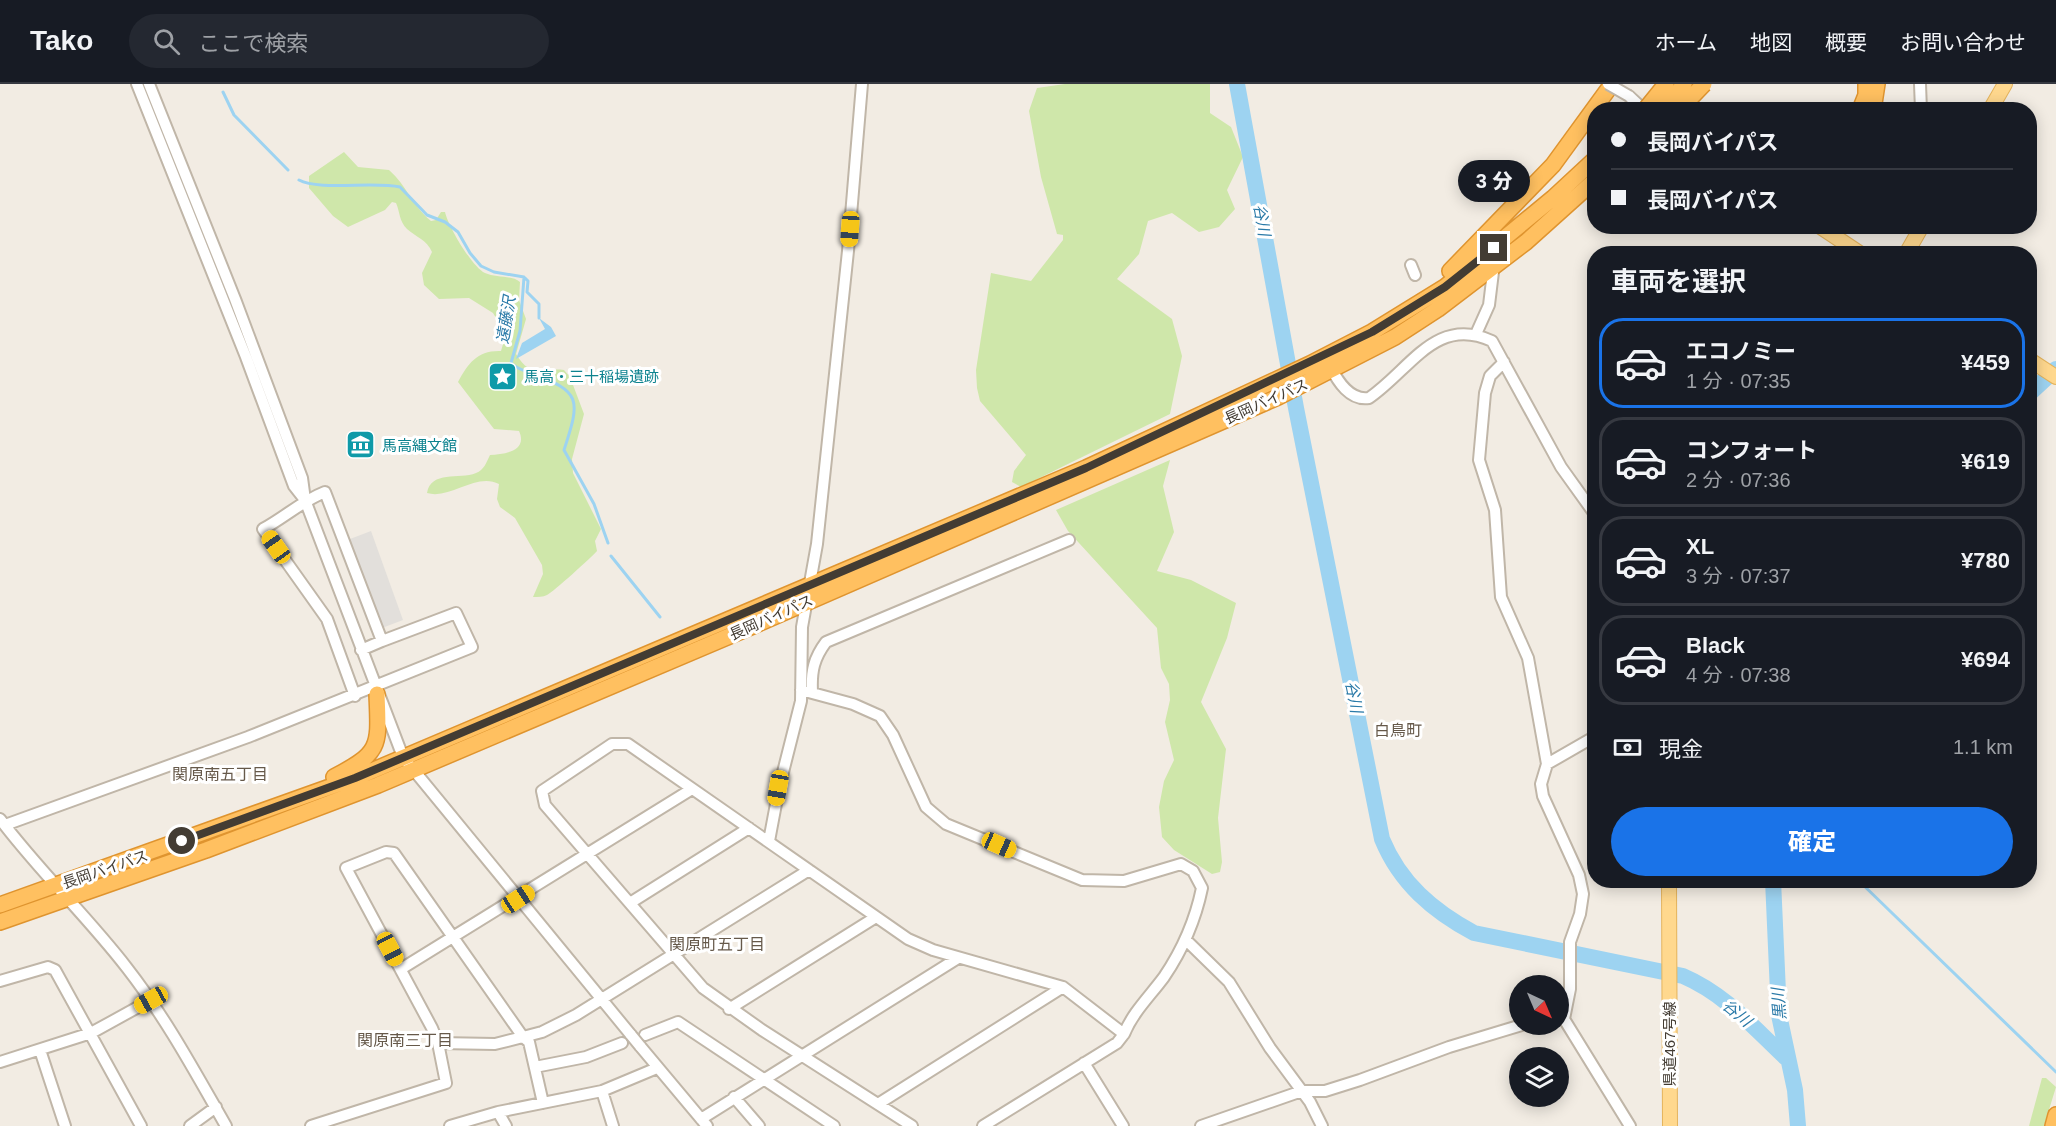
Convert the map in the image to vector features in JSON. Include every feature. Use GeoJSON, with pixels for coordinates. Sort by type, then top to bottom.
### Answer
{"type":"FeatureCollection","features":[{"type":"Feature","properties":{"kind":"highway"},"geometry":{"type":"LineString","coordinates":[[1597,102],[1610,84]]}},
{"type":"Feature","properties":{"kind":"highway"},"geometry":{"type":"LineString","coordinates":[[1654,102],[1678,84]]}},
{"type":"Feature","properties":{"kind":"highway"},"geometry":{"type":"LineString","coordinates":[[1668,102],[1678,84]]}},
{"type":"Feature","properties":{"kind":"highway"},"geometry":{"type":"LineString","coordinates":[[1687,102],[1704,84]]}},
{"type":"Feature","properties":{"kind":"highway"},"geometry":{"type":"LineString","coordinates":[[1863,102],[1866,84]]}},
{"type":"Feature","properties":{"kind":"highway"},"geometry":{"type":"LineString","coordinates":[[1874,102],[1877,84]]}},
{"type":"Feature","properties":{"kind":"highway"},"geometry":{"type":"LineString","coordinates":[[1492,241],[1553,165],[1587,117]]}},
{"type":"Feature","properties":{"kind":"highway"},"geometry":{"type":"LineString","coordinates":[[1492,241],[1587,166]]}},
{"type":"Feature","properties":{"kind":"highway","name":"長岡バイパス"},"geometry":{"type":"LineString","coordinates":[[0,905],[289,802],[403,757],[1086,468],[1272,381],[1331,368],[1395,337],[1526,242],[1587,187]]}},
{"type":"Feature","properties":{"kind":"highway"},"geometry":{"type":"LineString","coordinates":[[1526,242],[1587,195]]}},
{"type":"Feature","properties":{"kind":"highway","name":"長岡バイパス"},"geometry":{"type":"LineString","coordinates":[[0,922],[206,850],[411,770],[1278,397],[1312,371],[1372,332],[1492,241]]}},
{"type":"Feature","properties":{"kind":"highway"},"geometry":{"type":"LineString","coordinates":[[289,802],[359,764],[371,753],[378,740],[376,691]]}},
{"type":"Feature","properties":{"kind":"highway"},"geometry":{"type":"LineString","coordinates":[[2053,1126],[2056,1115]]}},
{"type":"Feature","properties":{"kind":"main road"},"geometry":{"type":"LineString","coordinates":[[1662,84],[1674,102]]}},
{"type":"Feature","properties":{"kind":"main road"},"geometry":{"type":"LineString","coordinates":[[1678,84],[1690,102]]}},
{"type":"Feature","properties":{"kind":"main road"},"geometry":{"type":"LineString","coordinates":[[1995,102],[2005,84]]}},
{"type":"Feature","properties":{"kind":"main road"},"geometry":{"type":"LineString","coordinates":[[1831,234],[1849,246]]}},
{"type":"Feature","properties":{"kind":"main road"},"geometry":{"type":"LineString","coordinates":[[2037,365],[2056,377]]}},
{"type":"Feature","properties":{"kind":"main road","name":"県道467号線"},"geometry":{"type":"LineString","coordinates":[[1669,888],[1670,1126]]}},
{"type":"Feature","properties":{"kind":"street"},"geometry":{"type":"LineString","coordinates":[[137,84],[246,357],[294,486],[305,500]]}},
{"type":"Feature","properties":{"kind":"street"},"geometry":{"type":"LineString","coordinates":[[149,84],[257,358],[302,478],[305,500],[403,757],[411,770],[704,1122],[734,1097],[958,958]]}},
{"type":"Feature","properties":{"kind":"street"},"geometry":{"type":"LineString","coordinates":[[806,691],[802,627],[812,583],[849,251],[862,84]]}},
{"type":"Feature","properties":{"kind":"street"},"geometry":{"type":"LineString","coordinates":[[1610,84],[1635,102]]}},
{"type":"Feature","properties":{"kind":"street"},"geometry":{"type":"LineString","coordinates":[[1920,84],[1921,102]]}},
{"type":"Feature","properties":{"kind":"street"},"geometry":{"type":"LineString","coordinates":[[1476,334],[1489,306],[1494,266],[1487,216]]}},
{"type":"Feature","properties":{"kind":"street"},"geometry":{"type":"LineString","coordinates":[[1331,368],[1351,395],[1358,399],[1369,398],[1439,338],[1460,333],[1476,334],[1492,342],[1561,467],[1587,503]]}},
{"type":"Feature","properties":{"kind":"street"},"geometry":{"type":"LineString","coordinates":[[1504,362],[1490,376],[1485,393],[1479,460],[1495,510],[1501,597],[1528,658],[1547,764],[1541,784],[1546,807],[1582,885],[1582,907],[1570,942],[1569,992]]}},
{"type":"Feature","properties":{"kind":"street"},"geometry":{"type":"LineString","coordinates":[[355,696],[327,619],[263,529],[287,516],[305,500],[326,492],[382,641]]}},
{"type":"Feature","properties":{"kind":"street"},"geometry":{"type":"LineString","coordinates":[[769,841],[811,673],[816,656],[826,642],[1069,540]]}},
{"type":"Feature","properties":{"kind":"street"},"geometry":{"type":"LineString","coordinates":[[226,1126],[171,1029],[151,1000],[2,822],[195,757],[355,696],[376,691],[472,647],[456,613],[362,650]]}},
{"type":"Feature","properties":{"kind":"street"},"geometry":{"type":"LineString","coordinates":[[806,691],[865,708],[880,717],[893,735],[926,807],[946,824],[1082,880],[1124,881],[1181,864],[1192,871],[1202,888],[1192,928],[1186,940],[1163,977],[1130,1020],[1117,1043],[983,1126]]}},
{"type":"Feature","properties":{"kind":"street"},"geometry":{"type":"LineString","coordinates":[[1547,764],[1587,741]]}},
{"type":"Feature","properties":{"kind":"street"},"geometry":{"type":"LineString","coordinates":[[912,1126],[729,1008],[703,988],[672,955],[545,805],[542,791],[612,744],[628,744],[908,939],[958,958],[1063,987],[1124,1034]]}},
{"type":"Feature","properties":{"kind":"street"},"geometry":{"type":"LineString","coordinates":[[401,969],[455,938],[692,789]]}},
{"type":"Feature","properties":{"kind":"street"},"geometry":{"type":"LineString","coordinates":[[630,903],[749,828]]}},
{"type":"Feature","properties":{"kind":"street"},"geometry":{"type":"LineString","coordinates":[[312,1126],[446,1083],[438,1043],[346,868],[386,852],[394,853],[523,1037],[529,1042],[543,1102]]}},
{"type":"Feature","properties":{"kind":"street"},"geometry":{"type":"LineString","coordinates":[[438,1043],[495,1044],[559,1025],[809,870]]}},
{"type":"Feature","properties":{"kind":"street"},"geometry":{"type":"LineString","coordinates":[[729,1008],[876,917]]}},
{"type":"Feature","properties":{"kind":"street"},"geometry":{"type":"LineString","coordinates":[[1186,940],[1229,982],[1270,1048],[1302,1090],[1322,1126]]}},
{"type":"Feature","properties":{"kind":"street"},"geometry":{"type":"LineString","coordinates":[[0,981],[48,967],[55,970],[141,1126]]}},
{"type":"Feature","properties":{"kind":"street"},"geometry":{"type":"LineString","coordinates":[[878,1104],[1063,987]]}},
{"type":"Feature","properties":{"kind":"street"},"geometry":{"type":"LineString","coordinates":[[0,1062],[91,1034],[151,1000]]}},
{"type":"Feature","properties":{"kind":"street"},"geometry":{"type":"LineString","coordinates":[[645,1035],[678,1022],[834,1126]]}},
{"type":"Feature","properties":{"kind":"street"},"geometry":{"type":"LineString","coordinates":[[1208,1125],[1302,1090],[1325,1091],[1449,1047],[1509,1029]]}},
{"type":"Feature","properties":{"kind":"street"},"geometry":{"type":"LineString","coordinates":[[1569,1031],[1630,1126]]}},
{"type":"Feature","properties":{"kind":"street"},"geometry":{"type":"LineString","coordinates":[[535,1067],[586,1057],[622,1044]]}},
{"type":"Feature","properties":{"kind":"street"},"geometry":{"type":"LineString","coordinates":[[40,1050],[65,1126]]}},
{"type":"Feature","properties":{"kind":"street"},"geometry":{"type":"LineString","coordinates":[[1084,1063],[1124,1126]]}},
{"type":"Feature","properties":{"kind":"street"},"geometry":{"type":"LineString","coordinates":[[450,1126],[498,1112],[602,1091],[657,1068]]}},
{"type":"Feature","properties":{"kind":"street"},"geometry":{"type":"LineString","coordinates":[[602,1091],[614,1126]]}},
{"type":"Feature","properties":{"kind":"street"},"geometry":{"type":"LineString","coordinates":[[734,1097],[759,1126]]}},
{"type":"Feature","properties":{"kind":"street"},"geometry":{"type":"LineString","coordinates":[[190,1126],[216,1107]]}},
{"type":"Feature","properties":{"kind":"street"},"geometry":{"type":"LineString","coordinates":[[498,1112],[506,1126]]}},
{"type":"Feature","properties":{"kind":"green space"},"geometry":{"type":"Polygon","coordinates":[[[1065,84],[1210,84],[1210,113],[1231,127],[1243,157],[1227,190],[1235,209],[1219,227],[1199,232],[1172,213],[1148,221],[1139,254],[1117,279],[1172,319],[1182,356],[1170,414],[1021,487],[1012,482],[1014,471],[1026,455],[980,401],[976,370],[991,273],[1031,281],[1063,240],[1063,235],[1057,234],[1041,177],[1029,111],[1037,88],[1065,84]]]}},
{"type":"Feature","properties":{"kind":"green space"},"geometry":{"type":"Polygon","coordinates":[[[344,152],[358,167],[389,170],[431,221],[436,220],[441,212],[445,212],[461,246],[485,273],[513,278],[520,282],[519,300],[526,319],[516,354],[532,370],[564,370],[570,377],[584,414],[572,459],[573,473],[601,529],[595,541],[597,551],[547,595],[533,597],[543,574],[542,565],[515,518],[500,507],[497,499],[499,484],[481,481],[445,493],[427,493],[434,481],[479,472],[490,455],[514,450],[520,443],[519,431],[494,429],[458,382],[470,364],[480,355],[501,351],[506,334],[493,313],[469,298],[439,299],[424,285],[422,273],[432,252],[424,242],[404,226],[396,203],[392,202],[385,210],[348,227],[333,216],[309,188],[309,176],[344,152]]]}},
{"type":"Feature","properties":{"kind":"green space"},"geometry":{"type":"Polygon","coordinates":[[[1170,460],[1163,486],[1174,532],[1157,571],[1191,580],[1236,603],[1227,638],[1201,702],[1226,749],[1218,818],[1222,862],[1220,872],[1212,874],[1174,850],[1162,837],[1159,807],[1164,781],[1174,760],[1165,722],[1170,700],[1169,684],[1161,668],[1157,628],[1068,531],[1056,510],[1170,460]]]}},
{"type":"Feature","properties":{"kind":"green space"},"geometry":{"type":"Polygon","coordinates":[[[2042,1078],[2046,1078],[2056,1087],[2044,1126],[2029,1126],[2042,1078]]]}},
{"type":"Feature","properties":{"kind":"shaded area"},"geometry":{"type":"Polygon","coordinates":[[[371,531],[403,620],[382,628],[350,539],[371,531]]]}},
{"type":"Feature","properties":{"kind":"water"},"geometry":{"type":"Polygon","coordinates":[[[539,318],[551,327],[556,336],[516,359],[522,343],[545,329],[539,318]]]}},
{"type":"Feature","properties":{"kind":"waterway","name":"谷川"},"geometry":{"type":"LineString","coordinates":[[1237,84],[1296,408],[1382,839],[1389,855],[1419,894],[1445,915],[1474,933],[1683,976],[1698,983],[1725,1002],[1786,1058]]}},
{"type":"Feature","properties":{"kind":"waterway","name":"遠藤沢"},"geometry":{"type":"LineString","coordinates":[[223,92],[234,115],[288,170]]}},
{"type":"Feature","properties":{"kind":"waterway","name":"遠藤沢"},"geometry":{"type":"LineString","coordinates":[[299,180],[320,185],[400,187],[427,215],[445,222],[458,232],[470,253],[481,266],[494,272],[524,277],[520,331],[511,363],[560,386],[573,399],[573,419],[564,450],[594,504],[608,543]]}},
{"type":"Feature","properties":{"kind":"waterway"},"geometry":{"type":"LineString","coordinates":[[525,278],[528,281],[527,292],[539,304],[539,318]]}},
{"type":"Feature","properties":{"kind":"waterway","name":"黒川"},"geometry":{"type":"LineString","coordinates":[[2037,387],[2056,369]]}},
{"type":"Feature","properties":{"kind":"waterway","name":"遠藤沢"},"geometry":{"type":"LineString","coordinates":[[611,556],[660,617]]}},
{"type":"Feature","properties":{"kind":"waterway","name":"黒川"},"geometry":{"type":"LineString","coordinates":[[1773,888],[1779,1015],[1795,1090],[1798,1126]]}},
{"type":"Feature","properties":{"kind":"waterway"},"geometry":{"type":"LineString","coordinates":[[1866,888],[2056,1072]]}},
{"type":"Feature","properties":{"kind":"place","name":"馬高・三十稲場遺跡"},"geometry":{"type":"Point","coordinates":[503,376]}},
{"type":"Feature","properties":{"kind":"place","name":"馬高縄文館"},"geometry":{"type":"Point","coordinates":[361,445]}},
{"type":"Feature","properties":{"kind":"district","name":"白鳥町"},"geometry":{"type":"Point","coordinates":[1398,730]}},
{"type":"Feature","properties":{"kind":"district","name":"関原南五丁目"},"geometry":{"type":"Point","coordinates":[220,774]}},
{"type":"Feature","properties":{"kind":"district","name":"関原町五丁目"},"geometry":{"type":"Point","coordinates":[717,944]}},
{"type":"Feature","properties":{"kind":"district","name":"関原南三丁目"},"geometry":{"type":"Point","coordinates":[405,1040]}},
{"type":"Feature","properties":{"kind":"route"},"geometry":{"type":"LineString","coordinates":[[182,841],[355,778],[1086,468],[1310,364],[1372,332],[1445,287],[1494,248]]}}]}
